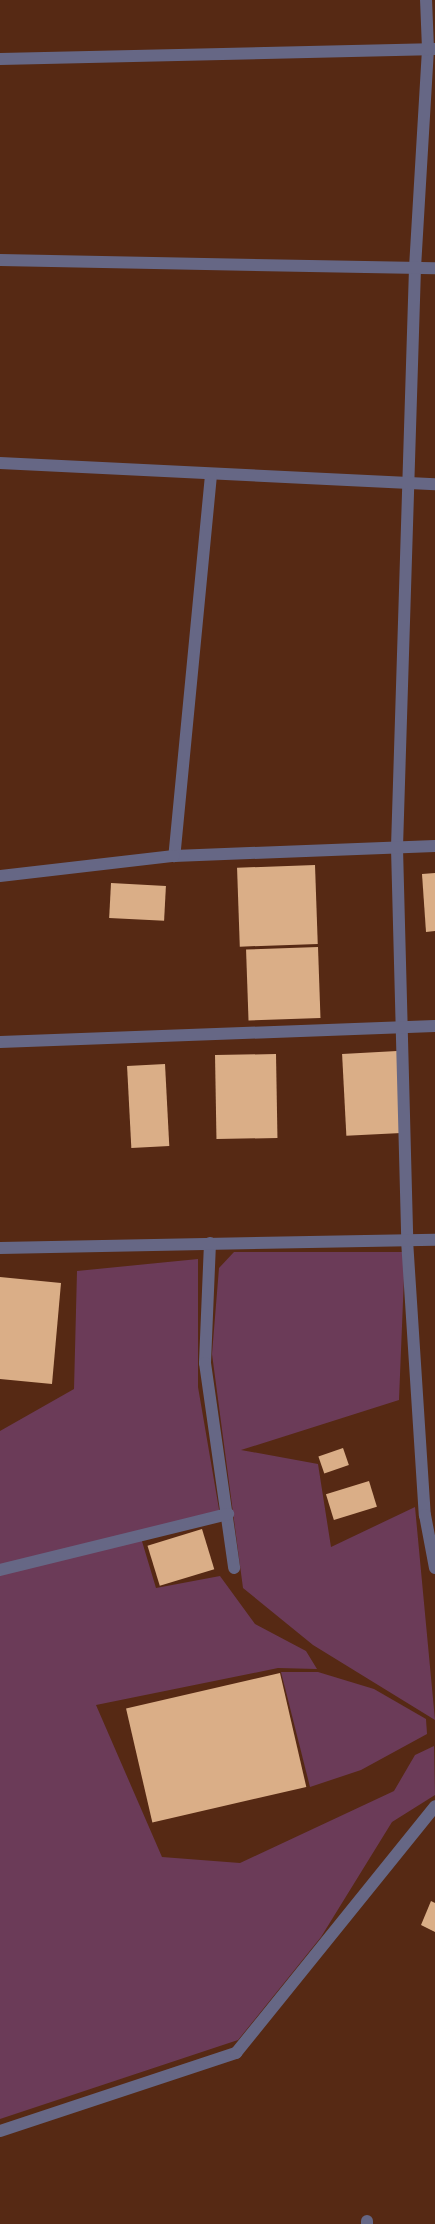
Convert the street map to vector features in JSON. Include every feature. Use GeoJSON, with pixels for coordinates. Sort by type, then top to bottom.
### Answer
{"type":"FeatureCollection","features":[{"type":"Feature","properties":{"kind":"street"},"geometry":{"type":"LineString","coordinates":[[426,0],[431,48],[415,268],[397,848],[407,1240],[425,1514],[435,1568]]}},
{"type":"Feature","properties":{"kind":"street"},"geometry":{"type":"LineString","coordinates":[[0,59],[431,48]]}},
{"type":"Feature","properties":{"kind":"street"},"geometry":{"type":"LineString","coordinates":[[0,260],[435,268]]}},
{"type":"Feature","properties":{"kind":"street"},"geometry":{"type":"LineString","coordinates":[[0,463],[408,485],[435,484]]}},
{"type":"Feature","properties":{"kind":"street"},"geometry":{"type":"LineString","coordinates":[[174,856],[211,474]]}},
{"type":"Feature","properties":{"kind":"street"},"geometry":{"type":"LineString","coordinates":[[0,876],[174,856],[435,846]]}},
{"type":"Feature","properties":{"kind":"street"},"geometry":{"type":"LineString","coordinates":[[0,1042],[435,1026]]}},
{"type":"Feature","properties":{"kind":"street"},"geometry":{"type":"LineString","coordinates":[[0,1248],[435,1240]]}},
{"type":"Feature","properties":{"kind":"street"},"geometry":{"type":"LineString","coordinates":[[210,1243],[205,1363],[228,1514],[234,1568]]}},
{"type":"Feature","properties":{"kind":"street"},"geometry":{"type":"LineString","coordinates":[[0,1570],[228,1514]]}},
{"type":"Feature","properties":{"kind":"street"},"geometry":{"type":"LineString","coordinates":[[0,2131],[236,2053],[435,1806]]}},
{"type":"Feature","properties":{"kind":"shaded area"},"geometry":{"type":"Polygon","coordinates":[[[234,1252],[405,1252],[399,1400],[241,1450],[318,1464],[331,1547],[415,1507],[435,1720],[313,1645],[243,1588],[212,1354],[219,1268],[234,1252]]]}},
{"type":"Feature","properties":{"kind":"shaded area"},"geometry":{"type":"Polygon","coordinates":[[[198,1259],[198,1387],[220,1515],[141,1538],[156,1588],[220,1576],[255,1624],[306,1651],[317,1669],[278,1668],[96,1705],[162,1857],[240,1863],[394,1791],[415,1755],[434,1746],[435,1795],[392,1822],[321,1937],[238,2040],[0,2119],[0,1431],[74,1389],[77,1271],[198,1259]]]}},
{"type":"Feature","properties":{"kind":"shaded area"},"geometry":{"type":"Polygon","coordinates":[[[281,1672],[318,1672],[374,1689],[426,1719],[427,1734],[361,1770],[310,1787],[281,1672]]]}},
{"type":"Feature","properties":{"kind":"building"},"geometry":{"type":"Polygon","coordinates":[[[315,865],[318,944],[240,947],[237,868],[315,865]]]}},
{"type":"Feature","properties":{"kind":"building"},"geometry":{"type":"Polygon","coordinates":[[[435,873],[435,931],[426,932],[422,874],[435,873]]]}},
{"type":"Feature","properties":{"kind":"building"},"geometry":{"type":"Polygon","coordinates":[[[111,883],[166,886],[164,921],[109,918],[111,883]]]}},
{"type":"Feature","properties":{"kind":"building"},"geometry":{"type":"Polygon","coordinates":[[[318,947],[320,1018],[249,1020],[246,950],[318,947]]]}},
{"type":"Feature","properties":{"kind":"building"},"geometry":{"type":"Polygon","coordinates":[[[397,1051],[401,1133],[346,1136],[342,1054],[397,1051]]]}},
{"type":"Feature","properties":{"kind":"building"},"geometry":{"type":"Polygon","coordinates":[[[276,1054],[277,1138],[216,1139],[215,1055],[276,1054]]]}},
{"type":"Feature","properties":{"kind":"building"},"geometry":{"type":"Polygon","coordinates":[[[165,1064],[169,1146],[131,1148],[127,1066],[165,1064]]]}},
{"type":"Feature","properties":{"kind":"building"},"geometry":{"type":"Polygon","coordinates":[[[0,1277],[61,1283],[52,1384],[0,1379],[0,1277]]]}},
{"type":"Feature","properties":{"kind":"building"},"geometry":{"type":"Polygon","coordinates":[[[343,1448],[349,1465],[324,1473],[318,1456],[343,1448]]]}},
{"type":"Feature","properties":{"kind":"building"},"geometry":{"type":"Polygon","coordinates":[[[369,1481],[377,1507],[334,1520],[326,1494],[369,1481]]]}},
{"type":"Feature","properties":{"kind":"building"},"geometry":{"type":"Polygon","coordinates":[[[202,1529],[214,1569],[160,1586],[147,1546],[202,1529]]]}},
{"type":"Feature","properties":{"kind":"building"},"geometry":{"type":"Polygon","coordinates":[[[280,1673],[306,1787],[152,1823],[126,1709],[280,1673]]]}},
{"type":"Feature","properties":{"kind":"building"},"geometry":{"type":"Polygon","coordinates":[[[431,1901],[435,1903],[435,1932],[421,1925],[431,1901]]]}}]}
